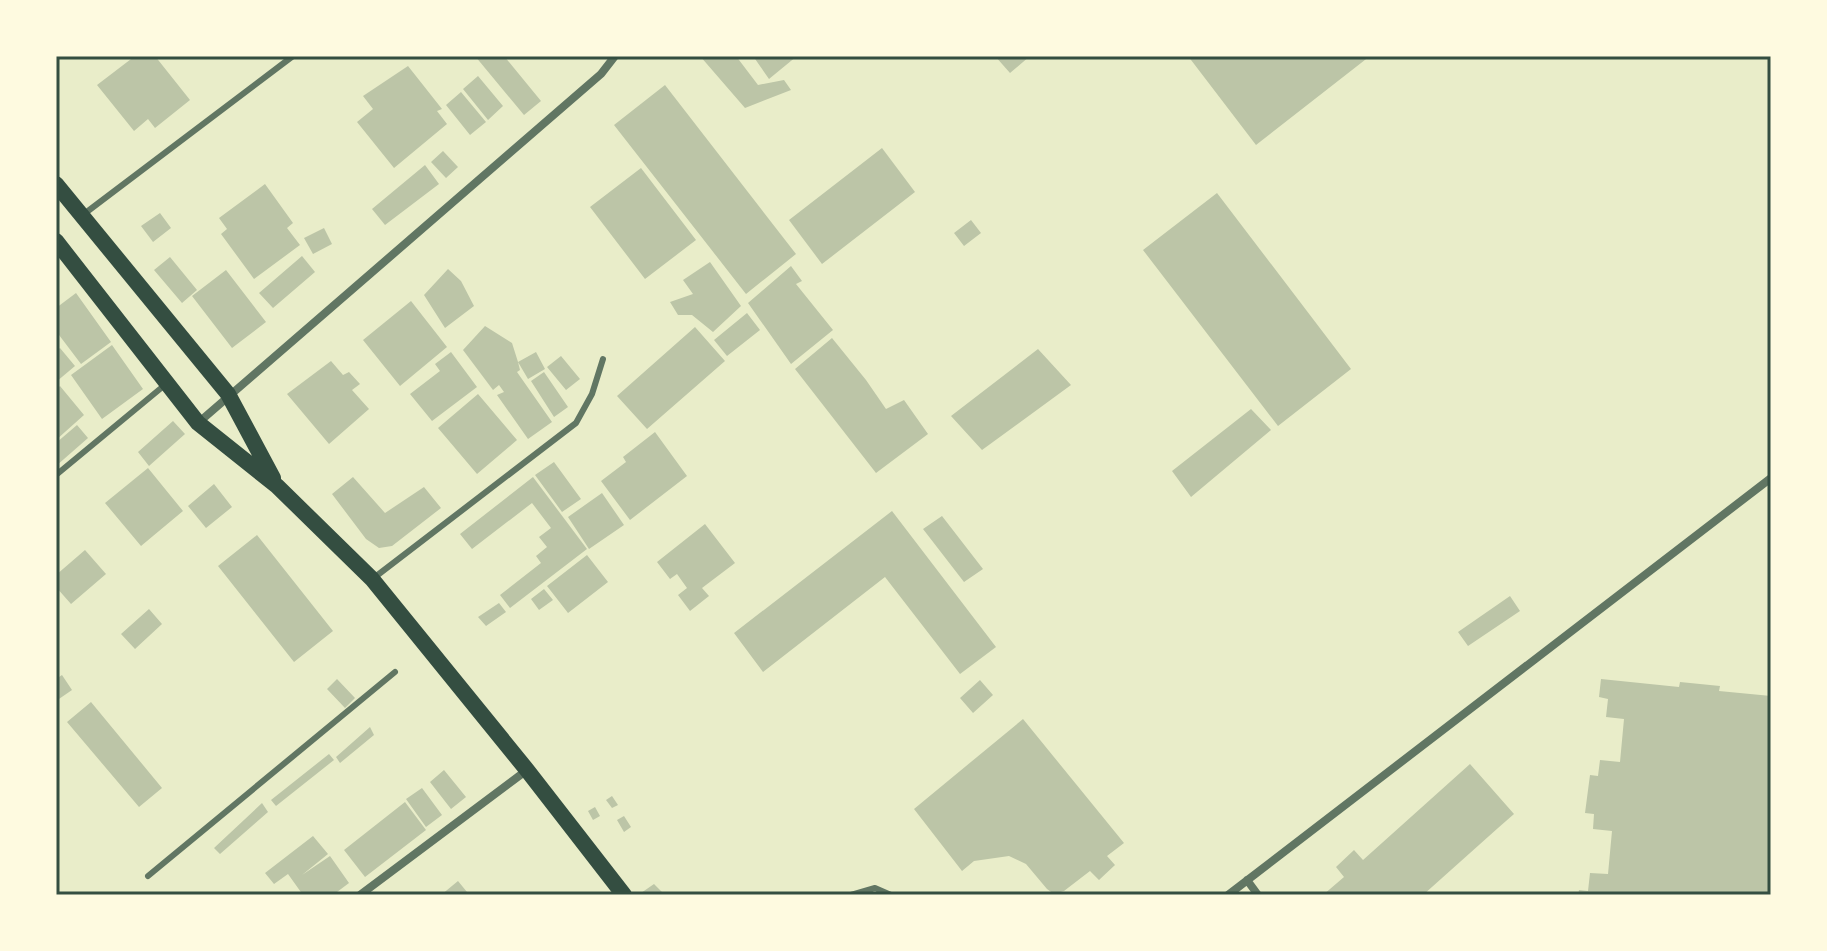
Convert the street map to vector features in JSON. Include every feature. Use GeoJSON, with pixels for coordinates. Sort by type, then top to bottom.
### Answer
{"type":"FeatureCollection","features":[{"type":"Feature","properties":{"kind":"main road"},"geometry":{"type":"LineString","coordinates":[[56,184],[228,394],[277,486]]}},
{"type":"Feature","properties":{"kind":"main road"},"geometry":{"type":"LineString","coordinates":[[56,241],[198,423],[277,486],[372,579],[624,895]]}},
{"type":"Feature","properties":{"kind":"street"},"geometry":{"type":"LineString","coordinates":[[198,423],[601,74],[615,56]]}},
{"type":"Feature","properties":{"kind":"street"},"geometry":{"type":"LineString","coordinates":[[1228,895],[1771,478]]}},
{"type":"Feature","properties":{"kind":"street"},"geometry":{"type":"LineString","coordinates":[[360,895],[527,770]]}},
{"type":"Feature","properties":{"kind":"street"},"geometry":{"type":"LineString","coordinates":[[1247,880],[1258,895]]}},
{"type":"Feature","properties":{"kind":"lane"},"geometry":{"type":"LineString","coordinates":[[81,216],[293,56]]}},
{"type":"Feature","properties":{"kind":"lane"},"geometry":{"type":"LineString","coordinates":[[372,579],[576,423],[592,394],[603,359]]}},
{"type":"Feature","properties":{"kind":"lane"},"geometry":{"type":"LineString","coordinates":[[56,475],[166,384]]}},
{"type":"Feature","properties":{"kind":"lane"},"geometry":{"type":"LineString","coordinates":[[148,876],[395,672]]}},
{"type":"Feature","properties":{"kind":"lane"},"geometry":{"type":"LineString","coordinates":[[851,895],[875,888],[891,895]]}},
{"type":"Feature","properties":{"kind":"building"},"geometry":{"type":"Polygon","coordinates":[[[135,56],[155,56],[190,100],[155,128],[148,119],[134,131],[97,85],[135,56]]]}},
{"type":"Feature","properties":{"kind":"building"},"geometry":{"type":"Polygon","coordinates":[[[475,56],[504,56],[541,101],[524,115],[475,56]]]}},
{"type":"Feature","properties":{"kind":"building"},"geometry":{"type":"Polygon","coordinates":[[[700,56],[736,56],[758,85],[784,80],[791,90],[745,108],[700,56]]]}},
{"type":"Feature","properties":{"kind":"building"},"geometry":{"type":"Polygon","coordinates":[[[753,56],[797,56],[769,79],[753,56]]]}},
{"type":"Feature","properties":{"kind":"building"},"geometry":{"type":"Polygon","coordinates":[[[995,56],[1030,56],[1010,73],[995,56]]]}},
{"type":"Feature","properties":{"kind":"building"},"geometry":{"type":"Polygon","coordinates":[[[1188,56],[1370,56],[1256,145],[1188,56]]]}},
{"type":"Feature","properties":{"kind":"building"},"geometry":{"type":"Polygon","coordinates":[[[408,66],[442,109],[437,111],[447,124],[394,168],[357,122],[373,109],[363,96],[408,66]]]}},
{"type":"Feature","properties":{"kind":"building"},"geometry":{"type":"Polygon","coordinates":[[[478,76],[503,106],[488,120],[463,89],[478,76]]]}},
{"type":"Feature","properties":{"kind":"building"},"geometry":{"type":"Polygon","coordinates":[[[665,85],[796,254],[746,294],[614,125],[665,85]]]}},
{"type":"Feature","properties":{"kind":"building"},"geometry":{"type":"Polygon","coordinates":[[[461,92],[486,122],[470,135],[446,105],[461,92]]]}},
{"type":"Feature","properties":{"kind":"building"},"geometry":{"type":"Polygon","coordinates":[[[882,148],[915,192],[822,264],[789,220],[882,148]]]}},
{"type":"Feature","properties":{"kind":"building"},"geometry":{"type":"Polygon","coordinates":[[[443,151],[458,167],[446,178],[431,162],[443,151]]]}},
{"type":"Feature","properties":{"kind":"building"},"geometry":{"type":"Polygon","coordinates":[[[425,165],[439,184],[385,225],[372,209],[425,165]]]}},
{"type":"Feature","properties":{"kind":"building"},"geometry":{"type":"Polygon","coordinates":[[[641,168],[696,240],[645,279],[590,207],[641,168]]]}},
{"type":"Feature","properties":{"kind":"building"},"geometry":{"type":"Polygon","coordinates":[[[265,184],[293,223],[287,228],[300,245],[254,279],[221,234],[227,229],[219,218],[265,184]]]}},
{"type":"Feature","properties":{"kind":"building"},"geometry":{"type":"Polygon","coordinates":[[[1217,193],[1351,369],[1278,426],[1143,250],[1217,193]]]}},
{"type":"Feature","properties":{"kind":"building"},"geometry":{"type":"Polygon","coordinates":[[[160,213],[171,228],[153,242],[141,226],[160,213]]]}},
{"type":"Feature","properties":{"kind":"building"},"geometry":{"type":"Polygon","coordinates":[[[971,220],[981,233],[964,246],[954,233],[971,220]]]}},
{"type":"Feature","properties":{"kind":"building"},"geometry":{"type":"Polygon","coordinates":[[[324,228],[332,244],[313,254],[304,238],[324,228]]]}},
{"type":"Feature","properties":{"kind":"building"},"geometry":{"type":"Polygon","coordinates":[[[302,256],[315,272],[273,308],[259,293],[302,256]]]}},
{"type":"Feature","properties":{"kind":"building"},"geometry":{"type":"Polygon","coordinates":[[[170,257],[197,290],[182,303],[154,270],[170,257]]]}},
{"type":"Feature","properties":{"kind":"building"},"geometry":{"type":"Polygon","coordinates":[[[710,262],[741,306],[713,332],[692,315],[678,315],[670,302],[693,294],[683,280],[710,262]]]}},
{"type":"Feature","properties":{"kind":"building"},"geometry":{"type":"Polygon","coordinates":[[[791,266],[802,281],[796,284],[833,330],[791,364],[748,303],[791,266]]]}},
{"type":"Feature","properties":{"kind":"building"},"geometry":{"type":"Polygon","coordinates":[[[448,269],[461,281],[474,306],[445,328],[424,295],[448,269]]]}},
{"type":"Feature","properties":{"kind":"building"},"geometry":{"type":"Polygon","coordinates":[[[226,270],[266,322],[232,348],[192,296],[226,270]]]}},
{"type":"Feature","properties":{"kind":"building"},"geometry":{"type":"Polygon","coordinates":[[[76,293],[111,342],[81,364],[56,331],[56,308],[76,293]]]}},
{"type":"Feature","properties":{"kind":"building"},"geometry":{"type":"Polygon","coordinates":[[[411,301],[447,347],[400,386],[363,340],[411,301]]]}},
{"type":"Feature","properties":{"kind":"building"},"geometry":{"type":"Polygon","coordinates":[[[747,313],[760,330],[727,356],[714,340],[747,313]]]}},
{"type":"Feature","properties":{"kind":"building"},"geometry":{"type":"Polygon","coordinates":[[[485,326],[512,343],[520,370],[517,372],[552,422],[528,439],[497,395],[504,392],[499,385],[493,390],[463,350],[485,326]]]}},
{"type":"Feature","properties":{"kind":"building"},"geometry":{"type":"Polygon","coordinates":[[[695,327],[725,361],[647,429],[617,396],[695,327]]]}},
{"type":"Feature","properties":{"kind":"building"},"geometry":{"type":"Polygon","coordinates":[[[832,338],[886,409],[904,400],[928,434],[876,473],[795,369],[832,338]]]}},
{"type":"Feature","properties":{"kind":"building"},"geometry":{"type":"Polygon","coordinates":[[[112,345],[143,389],[102,419],[71,375],[112,345]]]}},
{"type":"Feature","properties":{"kind":"building"},"geometry":{"type":"Polygon","coordinates":[[[60,348],[75,366],[56,382],[56,351],[60,348]]]}},
{"type":"Feature","properties":{"kind":"building"},"geometry":{"type":"Polygon","coordinates":[[[1038,349],[1071,385],[982,450],[951,416],[1038,349]]]}},
{"type":"Feature","properties":{"kind":"building"},"geometry":{"type":"Polygon","coordinates":[[[451,352],[477,387],[432,421],[410,394],[440,371],[435,364],[451,352]]]}},
{"type":"Feature","properties":{"kind":"building"},"geometry":{"type":"Polygon","coordinates":[[[536,352],[545,369],[528,379],[518,362],[536,352]]]}},
{"type":"Feature","properties":{"kind":"building"},"geometry":{"type":"Polygon","coordinates":[[[561,356],[580,379],[566,390],[547,367],[561,356]]]}},
{"type":"Feature","properties":{"kind":"building"},"geometry":{"type":"Polygon","coordinates":[[[331,361],[343,375],[349,372],[360,384],[352,390],[369,409],[329,444],[287,394],[331,361]]]}},
{"type":"Feature","properties":{"kind":"building"},"geometry":{"type":"Polygon","coordinates":[[[544,372],[568,407],[554,417],[531,381],[544,372]]]}},
{"type":"Feature","properties":{"kind":"building"},"geometry":{"type":"Polygon","coordinates":[[[60,386],[84,415],[56,440],[56,390],[60,386]]]}},
{"type":"Feature","properties":{"kind":"building"},"geometry":{"type":"Polygon","coordinates":[[[478,394],[517,440],[477,474],[438,428],[478,394]]]}},
{"type":"Feature","properties":{"kind":"building"},"geometry":{"type":"Polygon","coordinates":[[[1251,409],[1271,430],[1191,497],[1172,471],[1251,409]]]}},
{"type":"Feature","properties":{"kind":"building"},"geometry":{"type":"Polygon","coordinates":[[[173,421],[185,434],[149,466],[138,452],[173,421]]]}},
{"type":"Feature","properties":{"kind":"building"},"geometry":{"type":"Polygon","coordinates":[[[77,425],[88,438],[56,466],[56,443],[77,425]]]}},
{"type":"Feature","properties":{"kind":"building"},"geometry":{"type":"Polygon","coordinates":[[[655,432],[687,476],[630,520],[601,481],[626,462],[623,457],[655,432]]]}},
{"type":"Feature","properties":{"kind":"building"},"geometry":{"type":"Polygon","coordinates":[[[554,462],[581,499],[562,512],[535,475],[554,462]]]}},
{"type":"Feature","properties":{"kind":"building"},"geometry":{"type":"Polygon","coordinates":[[[148,468],[183,511],[141,546],[105,503],[148,468]]]}},
{"type":"Feature","properties":{"kind":"building"},"geometry":{"type":"Polygon","coordinates":[[[353,477],[385,513],[424,487],[441,508],[392,546],[379,548],[366,539],[332,494],[353,477]]]}},
{"type":"Feature","properties":{"kind":"building"},"geometry":{"type":"Polygon","coordinates":[[[533,477],[587,549],[510,608],[500,595],[541,563],[536,556],[547,547],[539,537],[551,528],[532,503],[472,549],[460,534],[533,477]]]}},
{"type":"Feature","properties":{"kind":"building"},"geometry":{"type":"Polygon","coordinates":[[[214,484],[232,507],[206,528],[188,506],[214,484]]]}},
{"type":"Feature","properties":{"kind":"building"},"geometry":{"type":"Polygon","coordinates":[[[602,493],[624,525],[589,549],[568,517],[602,493]]]}},
{"type":"Feature","properties":{"kind":"building"},"geometry":{"type":"Polygon","coordinates":[[[892,511],[996,647],[960,674],[885,577],[763,672],[734,633],[892,511]]]}},
{"type":"Feature","properties":{"kind":"building"},"geometry":{"type":"Polygon","coordinates":[[[942,516],[983,569],[964,582],[923,529],[942,516]]]}},
{"type":"Feature","properties":{"kind":"building"},"geometry":{"type":"Polygon","coordinates":[[[705,524],[735,563],[702,588],[709,596],[690,611],[678,595],[687,588],[677,574],[670,579],[657,562],[705,524]]]}},
{"type":"Feature","properties":{"kind":"building"},"geometry":{"type":"Polygon","coordinates":[[[257,535],[333,631],[294,662],[218,566],[257,535]]]}},
{"type":"Feature","properties":{"kind":"building"},"geometry":{"type":"Polygon","coordinates":[[[85,550],[106,574],[71,604],[56,587],[56,575],[85,550]]]}},
{"type":"Feature","properties":{"kind":"building"},"geometry":{"type":"Polygon","coordinates":[[[587,555],[608,582],[568,613],[547,586],[587,555]]]}},
{"type":"Feature","properties":{"kind":"building"},"geometry":{"type":"Polygon","coordinates":[[[544,589],[553,600],[539,610],[531,599],[544,589]]]}},
{"type":"Feature","properties":{"kind":"building"},"geometry":{"type":"Polygon","coordinates":[[[1510,596],[1520,611],[1468,646],[1458,632],[1510,596]]]}},
{"type":"Feature","properties":{"kind":"building"},"geometry":{"type":"Polygon","coordinates":[[[499,603],[506,612],[486,626],[478,617],[499,603]]]}},
{"type":"Feature","properties":{"kind":"building"},"geometry":{"type":"Polygon","coordinates":[[[149,609],[162,624],[135,649],[121,634],[149,609]]]}},
{"type":"Feature","properties":{"kind":"building"},"geometry":{"type":"Polygon","coordinates":[[[62,675],[72,690],[56,701],[56,679],[62,675]]]}},
{"type":"Feature","properties":{"kind":"building"},"geometry":{"type":"Polygon","coordinates":[[[337,679],[355,698],[345,708],[327,689],[337,679]]]}},
{"type":"Feature","properties":{"kind":"building"},"geometry":{"type":"Polygon","coordinates":[[[1601,679],[1679,687],[1680,682],[1720,686],[1719,691],[1771,696],[1771,895],[1578,895],[1579,890],[1588,891],[1590,873],[1608,874],[1612,831],[1593,829],[1594,814],[1585,813],[1590,775],[1598,776],[1600,760],[1620,762],[1624,719],[1606,717],[1608,699],[1599,697],[1601,679]]]}},
{"type":"Feature","properties":{"kind":"building"},"geometry":{"type":"Polygon","coordinates":[[[980,680],[993,695],[973,713],[960,698],[980,680]]]}},
{"type":"Feature","properties":{"kind":"building"},"geometry":{"type":"Polygon","coordinates":[[[91,702],[162,788],[139,807],[67,722],[91,702]]]}},
{"type":"Feature","properties":{"kind":"building"},"geometry":{"type":"Polygon","coordinates":[[[1023,719],[1124,843],[1107,856],[1115,865],[1099,880],[1090,871],[1064,891],[1054,894],[1026,864],[1009,856],[974,861],[962,871],[914,809],[1023,719]]]}},
{"type":"Feature","properties":{"kind":"building"},"geometry":{"type":"Polygon","coordinates":[[[370,727],[374,735],[340,763],[336,757],[370,727]]]}},
{"type":"Feature","properties":{"kind":"building"},"geometry":{"type":"Polygon","coordinates":[[[329,754],[334,760],[276,806],[271,800],[329,754]]]}},
{"type":"Feature","properties":{"kind":"building"},"geometry":{"type":"Polygon","coordinates":[[[1470,764],[1514,814],[1423,895],[1323,895],[1344,877],[1336,867],[1354,850],[1363,860],[1470,764]]]}},
{"type":"Feature","properties":{"kind":"building"},"geometry":{"type":"Polygon","coordinates":[[[444,770],[466,797],[451,809],[430,782],[444,770]]]}},
{"type":"Feature","properties":{"kind":"building"},"geometry":{"type":"Polygon","coordinates":[[[422,788],[442,815],[426,827],[406,799],[422,788]]]}},
{"type":"Feature","properties":{"kind":"building"},"geometry":{"type":"Polygon","coordinates":[[[612,796],[618,805],[612,808],[606,800],[612,796]]]}},
{"type":"Feature","properties":{"kind":"building"},"geometry":{"type":"Polygon","coordinates":[[[405,802],[426,830],[365,877],[344,850],[405,802]]]}},
{"type":"Feature","properties":{"kind":"building"},"geometry":{"type":"Polygon","coordinates":[[[262,803],[268,812],[220,854],[214,848],[262,803]]]}},
{"type":"Feature","properties":{"kind":"building"},"geometry":{"type":"Polygon","coordinates":[[[595,807],[600,816],[593,820],[588,811],[595,807]]]}},
{"type":"Feature","properties":{"kind":"building"},"geometry":{"type":"Polygon","coordinates":[[[624,816],[631,827],[624,832],[617,820],[624,816]]]}},
{"type":"Feature","properties":{"kind":"building"},"geometry":{"type":"Polygon","coordinates":[[[313,836],[328,854],[302,875],[330,856],[349,883],[333,895],[303,895],[288,874],[274,884],[265,873],[313,836]]]}},
{"type":"Feature","properties":{"kind":"building"},"geometry":{"type":"Polygon","coordinates":[[[458,881],[467,892],[463,895],[441,895],[458,881]]]}},
{"type":"Feature","properties":{"kind":"building"},"geometry":{"type":"Polygon","coordinates":[[[654,884],[665,895],[642,895],[641,893],[654,884]]]}}]}
